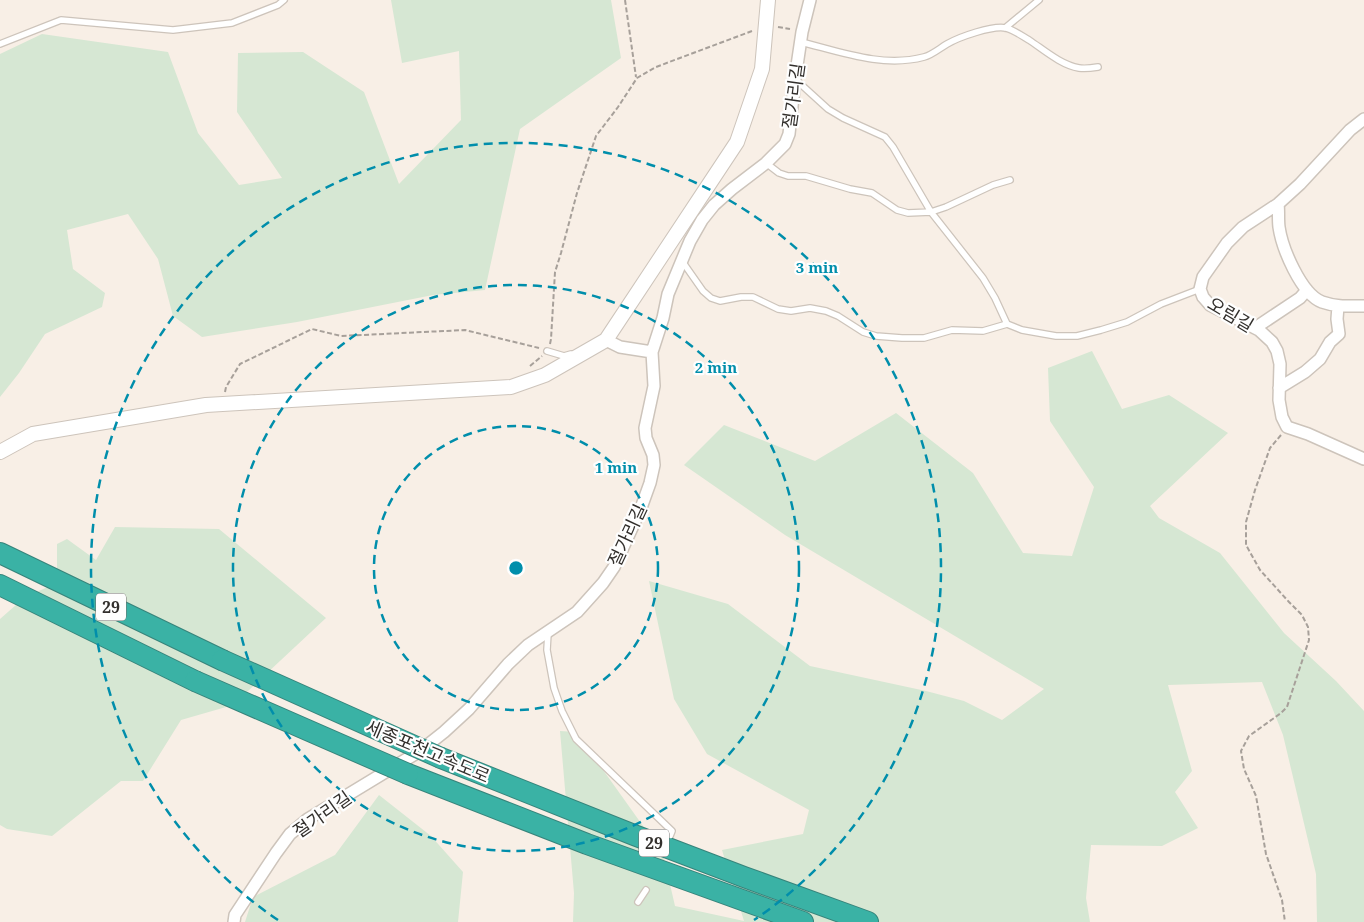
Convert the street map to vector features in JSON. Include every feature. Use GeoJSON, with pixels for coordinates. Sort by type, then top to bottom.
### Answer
{"type":"FeatureCollection","features":[{"type":"Feature","properties":{"kind":"highway","name":"세종포천고속도로"},"geometry":{"type":"LineString","coordinates":[[0,553],[222,660],[441,758],[634,835],[868,922]]}},
{"type":"Feature","properties":{"kind":"highway","name":"세종포천고속도로"},"geometry":{"type":"LineString","coordinates":[[0,584],[195,681],[408,774],[586,844],[804,922]]}},
{"type":"Feature","properties":{"kind":"street"},"geometry":{"type":"LineString","coordinates":[[0,452],[32,434],[206,405],[511,387],[545,375],[584,353],[606,340],[737,142],[762,69],[768,0]]}},
{"type":"Feature","properties":{"kind":"street","name":"절가리길"},"geometry":{"type":"LineString","coordinates":[[234,922],[235,915],[290,834],[308,819],[420,751],[444,732],[469,709],[508,664],[528,645],[577,612],[603,583],[614,567],[650,483],[654,465],[645,428],[654,386],[652,352],[668,294],[690,241],[714,204],[766,163],[785,144],[789,134],[795,79],[810,0]]}},
{"type":"Feature","properties":{"kind":"street","name":"오림길"},"geometry":{"type":"LineString","coordinates":[[1287,427],[1282,417],[1279,400],[1280,364],[1272,342],[1259,330],[1210,305],[1203,297],[1200,288],[1203,277],[1228,243],[1243,227],[1278,204],[1300,184],[1350,130],[1364,119]]}},
{"type":"Feature","properties":{"kind":"street"},"geometry":{"type":"LineString","coordinates":[[1278,204],[1279,227],[1289,261],[1307,290],[1320,301],[1338,306],[1364,306]]}},
{"type":"Feature","properties":{"kind":"street"},"geometry":{"type":"LineString","coordinates":[[1254,328],[1300,298],[1307,290]]}},
{"type":"Feature","properties":{"kind":"street"},"geometry":{"type":"LineString","coordinates":[[1279,388],[1305,372],[1320,359],[1330,342],[1339,334],[1338,306]]}},
{"type":"Feature","properties":{"kind":"street"},"geometry":{"type":"LineString","coordinates":[[606,340],[620,347],[652,352]]}},
{"type":"Feature","properties":{"kind":"street"},"geometry":{"type":"LineString","coordinates":[[1287,427],[1308,434],[1364,459]]}},
{"type":"Feature","properties":{"kind":"lane"},"geometry":{"type":"LineString","coordinates":[[0,44],[61,20],[173,30],[232,23],[278,5],[284,0]]}},
{"type":"Feature","properties":{"kind":"lane"},"geometry":{"type":"LineString","coordinates":[[1006,28],[1039,0]]}},
{"type":"Feature","properties":{"kind":"lane"},"geometry":{"type":"LineString","coordinates":[[802,37],[870,59],[886,61],[926,57],[963,37],[997,28],[1006,28],[1016,32],[1066,63],[1080,68],[1098,67]]}},
{"type":"Feature","properties":{"kind":"lane"},"geometry":{"type":"LineString","coordinates":[[795,79],[828,110],[885,137],[932,212],[983,278],[1007,324]]}},
{"type":"Feature","properties":{"kind":"lane"},"geometry":{"type":"LineString","coordinates":[[766,163],[788,176],[806,176],[850,189],[872,193],[897,210],[908,213],[932,212],[946,208],[993,185],[1010,180]]}},
{"type":"Feature","properties":{"kind":"lane"},"geometry":{"type":"LineString","coordinates":[[682,261],[711,298],[720,301],[753,297],[778,309],[791,311],[810,308],[826,311],[838,316],[863,332],[876,336],[902,338],[924,338],[952,330],[983,330],[1007,324],[1022,330],[1056,336],[1077,336],[1127,322],[1161,304],[1200,288]]}},
{"type":"Feature","properties":{"kind":"lane"},"geometry":{"type":"LineString","coordinates":[[547,351],[564,356],[584,353]]}},
{"type":"Feature","properties":{"kind":"lane"},"geometry":{"type":"LineString","coordinates":[[548,630],[547,650],[554,688],[562,711],[576,739],[672,831],[670,836]]}},
{"type":"Feature","properties":{"kind":"lane"},"geometry":{"type":"LineString","coordinates":[[638,902],[646,890]]}},
{"type":"Feature","properties":{"kind":"path"},"geometry":{"type":"LineString","coordinates":[[625,0],[636,78]]}},
{"type":"Feature","properties":{"kind":"path"},"geometry":{"type":"LineString","coordinates":[[531,366],[547,351],[552,339],[555,272],[577,193],[596,136],[618,107],[636,78],[656,67],[766,25],[802,37]]}},
{"type":"Feature","properties":{"kind":"path"},"geometry":{"type":"LineString","coordinates":[[221,404],[226,387],[240,364],[312,329],[341,336],[465,330],[547,351]]}},
{"type":"Feature","properties":{"kind":"path"},"geometry":{"type":"LineString","coordinates":[[1285,922],[1282,900],[1266,854],[1256,796],[1244,769],[1241,751],[1249,736],[1281,713],[1287,706],[1309,640],[1308,627],[1302,615],[1260,570],[1246,545],[1246,522],[1255,490],[1270,448],[1287,427]]}},
{"type":"Feature","properties":{"kind":"green space"},"geometry":{"type":"Polygon","coordinates":[[[391,0],[611,0],[621,58],[520,129],[485,290],[433,295],[297,322],[202,337],[173,316],[158,259],[128,214],[67,230],[73,269],[105,293],[102,307],[45,334],[19,373],[0,397],[0,54],[42,34],[168,52],[198,133],[239,185],[282,178],[237,112],[238,53],[303,52],[364,92],[399,184],[461,120],[459,51],[402,63],[391,0]]]}},
{"type":"Feature","properties":{"kind":"green space"},"geometry":{"type":"Polygon","coordinates":[[[1092,351],[1122,409],[1169,395],[1228,433],[1150,506],[1159,518],[1220,553],[1284,633],[1336,681],[1364,711],[1364,922],[1317,922],[1316,874],[1283,735],[1262,682],[1168,685],[1192,771],[1175,792],[1198,828],[1162,846],[1091,845],[1086,898],[1090,922],[573,922],[574,893],[560,731],[576,732],[663,854],[675,906],[744,921],[722,850],[803,834],[809,810],[707,754],[674,699],[649,581],[728,604],[810,666],[964,701],[1002,720],[1044,689],[785,535],[684,465],[724,425],[815,461],[896,413],[973,473],[1023,553],[1072,556],[1094,487],[1050,421],[1048,368],[1092,351]]]}},
{"type":"Feature","properties":{"kind":"green space"},"geometry":{"type":"Polygon","coordinates":[[[115,527],[219,529],[326,618],[233,705],[181,720],[143,781],[121,781],[52,836],[7,829],[0,825],[0,619],[25,597],[57,583],[57,544],[67,539],[96,560],[115,527]]]}},
{"type":"Feature","properties":{"kind":"green space"},"geometry":{"type":"Polygon","coordinates":[[[379,795],[431,836],[463,872],[458,922],[245,922],[253,897],[335,855],[379,795]]]}}]}
